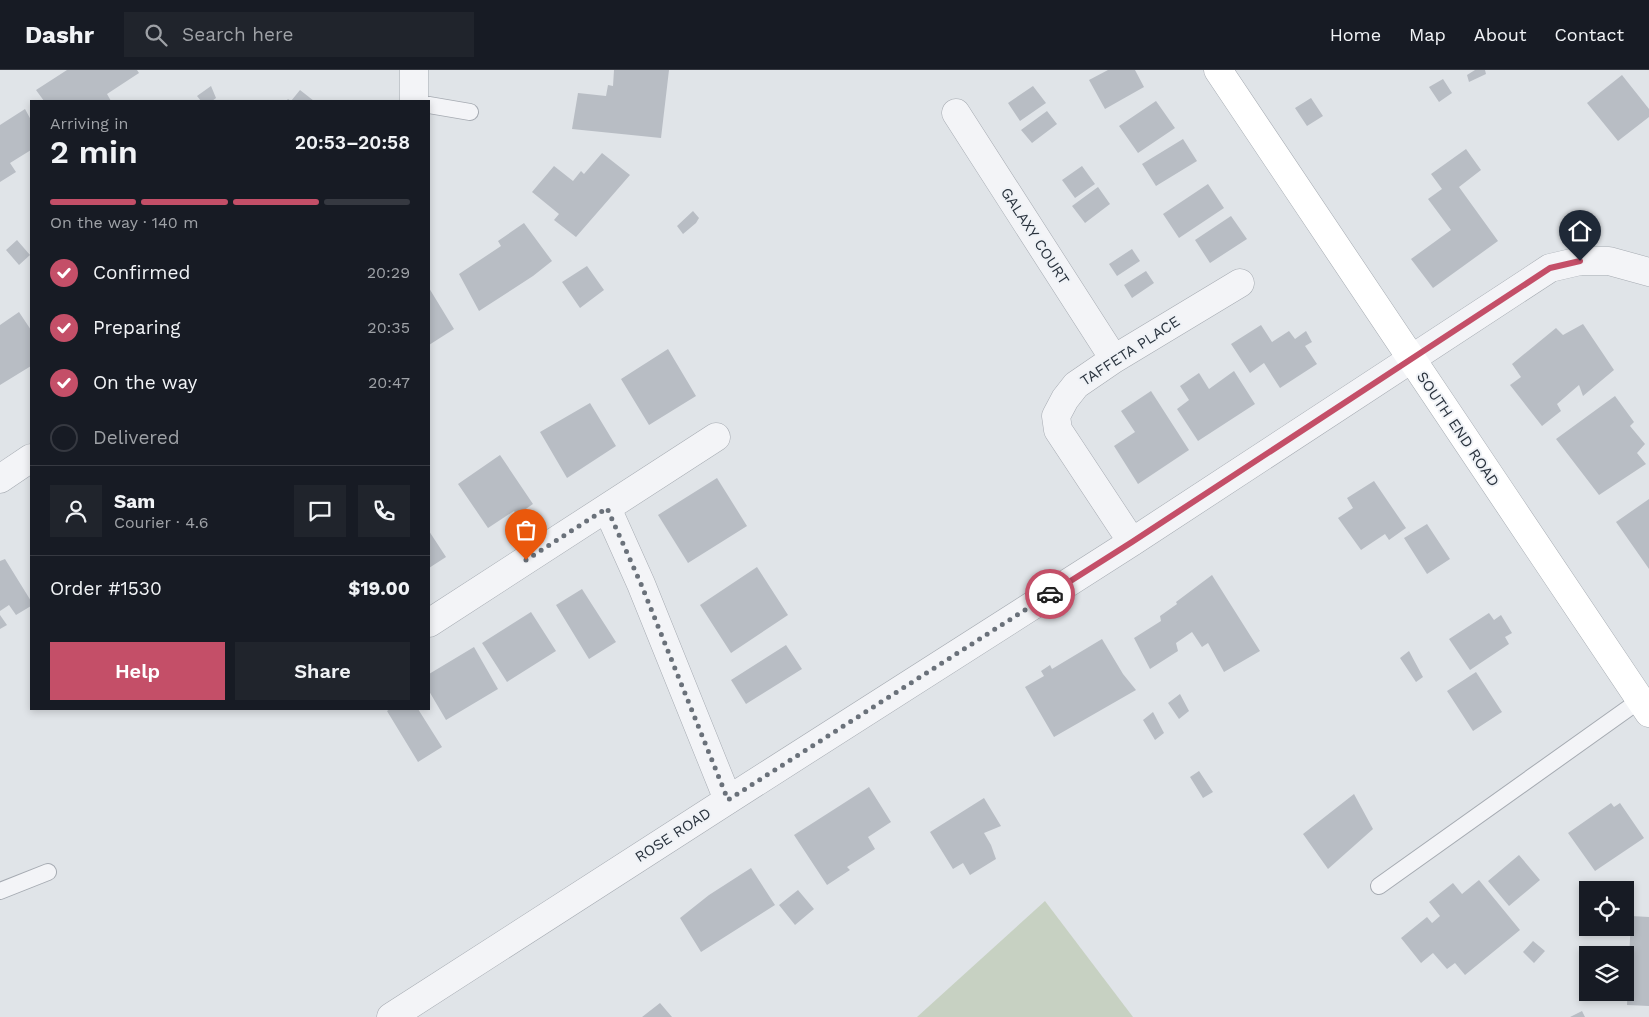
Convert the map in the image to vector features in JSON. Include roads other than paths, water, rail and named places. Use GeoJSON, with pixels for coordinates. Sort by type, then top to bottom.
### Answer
{"type":"FeatureCollection","features":[{"type":"Feature","properties":{"kind":"main road","name":"SOUTH END ROAD"},"geometry":{"type":"LineString","coordinates":[[1218,70],[1644,706]]}},
{"type":"Feature","properties":{"kind":"street"},"geometry":{"type":"LineString","coordinates":[[414,70],[414,100]]}},
{"type":"Feature","properties":{"kind":"street","name":"GALAXY COURT"},"geometry":{"type":"LineString","coordinates":[[956,113],[1114,358]]}},
{"type":"Feature","properties":{"kind":"street","name":"ROSE ROAD"},"geometry":{"type":"LineString","coordinates":[[391,1017],[1132,542],[1550,268],[1580,261],[1609,261],[1649,272]]}},
{"type":"Feature","properties":{"kind":"street","name":"TAFFETA PLACE"},"geometry":{"type":"LineString","coordinates":[[1132,542],[1058,430],[1056,416],[1064,399],[1076,385],[1114,358],[1240,283]]}},
{"type":"Feature","properties":{"kind":"street"},"geometry":{"type":"LineString","coordinates":[[430,622],[716,437]]}},
{"type":"Feature","properties":{"kind":"street"},"geometry":{"type":"LineString","coordinates":[[0,479],[30,459]]}},
{"type":"Feature","properties":{"kind":"street"},"geometry":{"type":"LineString","coordinates":[[607,508],[641,584],[728,800]]}},
{"type":"Feature","properties":{"kind":"lane"},"geometry":{"type":"LineString","coordinates":[[430,105],[470,112]]}},
{"type":"Feature","properties":{"kind":"lane"},"geometry":{"type":"LineString","coordinates":[[1379,886],[1644,706]]}},
{"type":"Feature","properties":{"kind":"lane"},"geometry":{"type":"LineString","coordinates":[[0,891],[48,872]]}}]}
